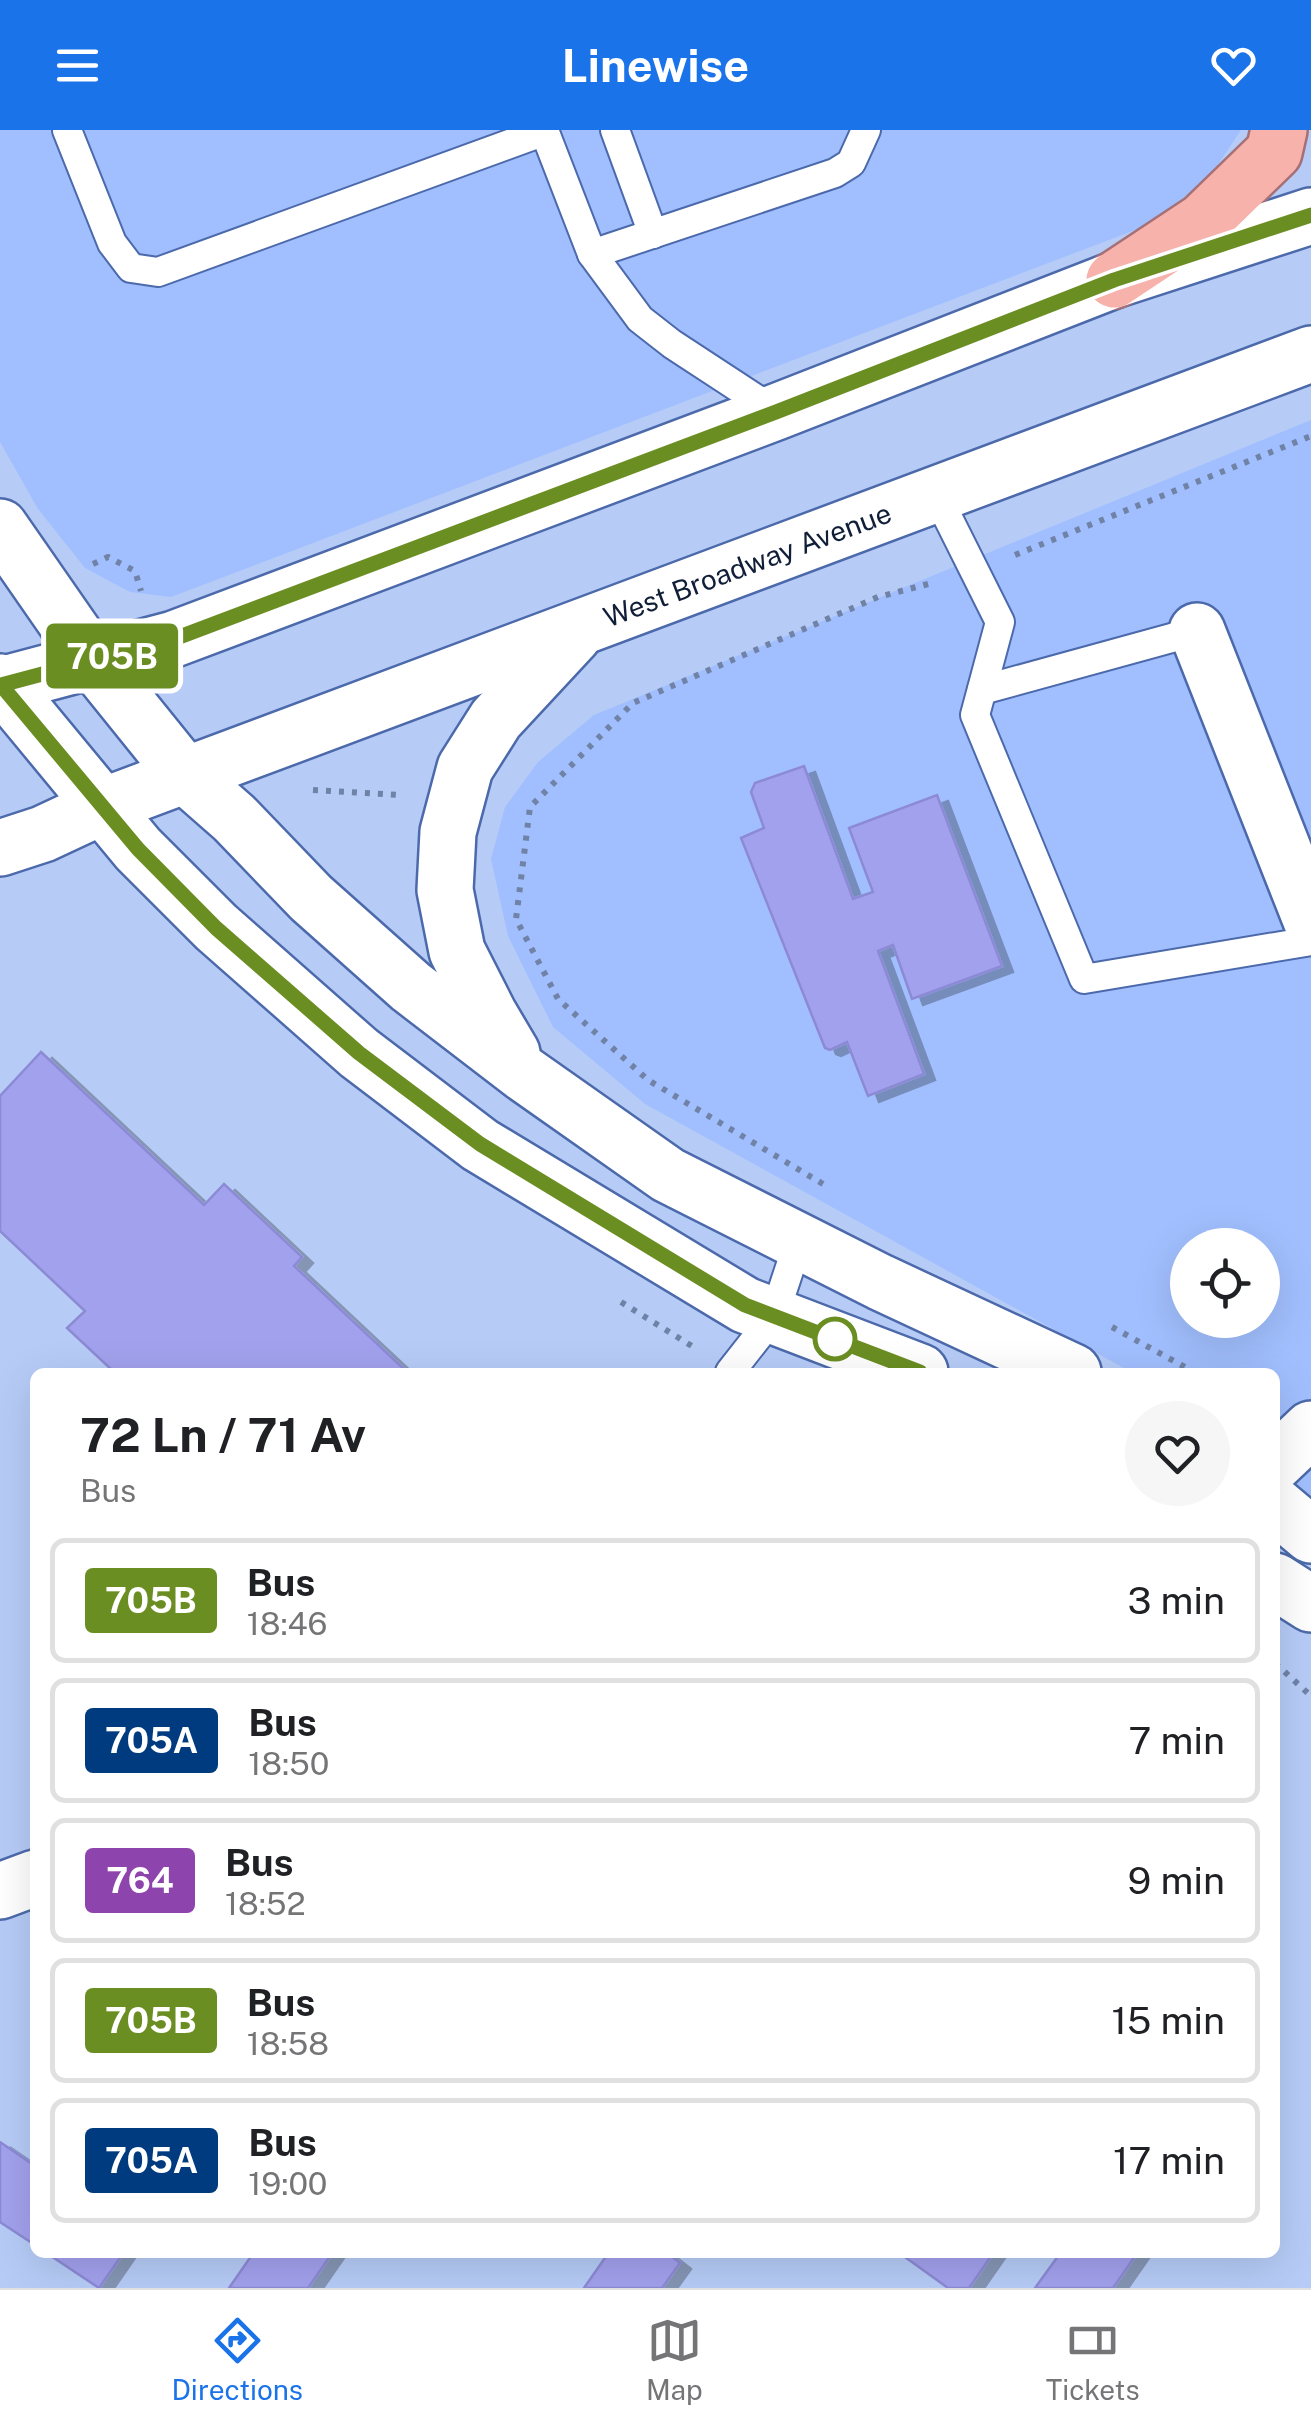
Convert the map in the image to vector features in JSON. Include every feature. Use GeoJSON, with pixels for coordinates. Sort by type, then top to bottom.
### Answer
{"type":"FeatureCollection","features":[{"type":"Feature","properties":{"kind":"highway"},"geometry":{"type":"LineString","coordinates":[[1114,280],[1203,221],[1274,152],[1279,130]]}},
{"type":"Feature","properties":{"kind":"street"},"geometry":{"type":"LineString","coordinates":[[910,1368],[729,1296],[480,1144],[374,1065],[216,928],[138,849],[0,684],[174,639],[1114,280],[1311,216]]}},
{"type":"Feature","properties":{"kind":"street","name":"West Broadway Avenue"},"geometry":{"type":"LineString","coordinates":[[0,848],[1311,354]]}},
{"type":"Feature","properties":{"kind":"street"},"geometry":{"type":"LineString","coordinates":[[0,527],[92,661],[185,776],[397,974],[523,1073],[668,1175],[880,1282],[1064,1368]]}},
{"type":"Feature","properties":{"kind":"street"},"geometry":{"type":"LineString","coordinates":[[523,1073],[457,950],[445,890],[448,832],[466,768],[496,719],[584,625]]}},
{"type":"Feature","properties":{"kind":"street"},"geometry":{"type":"LineString","coordinates":[[1197,630],[1311,920]]}},
{"type":"Feature","properties":{"kind":"street"},"geometry":{"type":"LineString","coordinates":[[1280,1458],[1311,1428]]}},
{"type":"Feature","properties":{"kind":"street"},"geometry":{"type":"LineString","coordinates":[[1280,1509],[1311,1535]]}},
{"type":"Feature","properties":{"kind":"street"},"geometry":{"type":"LineString","coordinates":[[0,1891],[30,1880]]}},
{"type":"Feature","properties":{"kind":"lane"},"geometry":{"type":"LineString","coordinates":[[67,130],[112,243],[131,268],[158,272],[544,131],[592,254],[640,319],[776,412]]}},
{"type":"Feature","properties":{"kind":"lane"},"geometry":{"type":"LineString","coordinates":[[614,130],[653,234]]}},
{"type":"Feature","properties":{"kind":"lane"},"geometry":{"type":"LineString","coordinates":[[592,254],[835,173],[851,163],[866,130]]}},
{"type":"Feature","properties":{"kind":"lane"},"geometry":{"type":"LineString","coordinates":[[936,494],[1000,622],[975,715],[1084,979],[1311,941]]}},
{"type":"Feature","properties":{"kind":"lane"},"geometry":{"type":"LineString","coordinates":[[982,690],[1197,630]]}},
{"type":"Feature","properties":{"kind":"lane"},"geometry":{"type":"LineString","coordinates":[[733,1368],[774,1316],[800,1240]]}},
{"type":"Feature","properties":{"kind":"path"},"geometry":{"type":"LineString","coordinates":[[824,1185],[648,1080],[558,999],[516,919],[530,807],[632,703],[878,597],[974,572],[1311,436]]}},
{"type":"Feature","properties":{"kind":"path"},"geometry":{"type":"LineString","coordinates":[[1098,1320],[1187,1368]]}},
{"type":"Feature","properties":{"kind":"path"},"geometry":{"type":"LineString","coordinates":[[1280,1668],[1311,1696]]}},
{"type":"Feature","properties":{"kind":"shaded area"},"geometry":{"type":"Polygon","coordinates":[[[0,130],[1241,130],[1207,181],[1143,227],[171,597],[130,592],[85,568],[38,509],[0,442],[0,130]]]}},
{"type":"Feature","properties":{"kind":"shaded area"},"geometry":{"type":"Polygon","coordinates":[[[1311,420],[1311,1496],[1280,1474],[1280,1368],[1124,1368],[645,1104],[553,1027],[508,936],[491,859],[505,807],[538,762],[594,715],[1311,420]]]}},
{"type":"Feature","properties":{"kind":"building"},"geometry":{"type":"Polygon","coordinates":[[[804,766],[853,899],[873,892],[849,828],[937,795],[1002,966],[912,999],[893,945],[878,951],[924,1074],[868,1096],[847,1042],[830,1050],[825,1048],[741,838],[764,828],[751,792],[755,783],[804,766]]]}},
{"type":"Feature","properties":{"kind":"building"},"geometry":{"type":"Polygon","coordinates":[[[41,1052],[204,1205],[224,1184],[302,1257],[294,1266],[403,1368],[110,1368],[67,1328],[85,1311],[0,1231],[0,1096],[41,1052]]]}},
{"type":"Feature","properties":{"kind":"building"},"geometry":{"type":"Polygon","coordinates":[[[0,2142],[30,2163],[30,2242],[0,2222],[0,2142]]]}},
{"type":"Feature","properties":{"kind":"building"},"geometry":{"type":"Polygon","coordinates":[[[54,2258],[120,2258],[99,2288],[54,2258]]]}},
{"type":"Feature","properties":{"kind":"building"},"geometry":{"type":"Polygon","coordinates":[[[250,2258],[329,2258],[308,2288],[229,2288],[250,2258]]]}},
{"type":"Feature","properties":{"kind":"building"},"geometry":{"type":"Polygon","coordinates":[[[605,2258],[674,2258],[680,2263],[662,2288],[584,2288],[605,2258]]]}},
{"type":"Feature","properties":{"kind":"building"},"geometry":{"type":"Polygon","coordinates":[[[906,2258],[990,2258],[969,2288],[948,2288],[906,2258]]]}},
{"type":"Feature","properties":{"kind":"building"},"geometry":{"type":"Polygon","coordinates":[[[1057,2258],[1134,2258],[1113,2288],[1035,2288],[1057,2258]]]}},
{"type":"Feature","properties":{"kind":"bus line","name":"705B"},"geometry":{"type":"LineString","coordinates":[[910,1368],[745,1305],[480,1144],[359,1053],[216,928],[138,849],[1,685],[174,639],[1114,280],[1311,215]]}}]}
